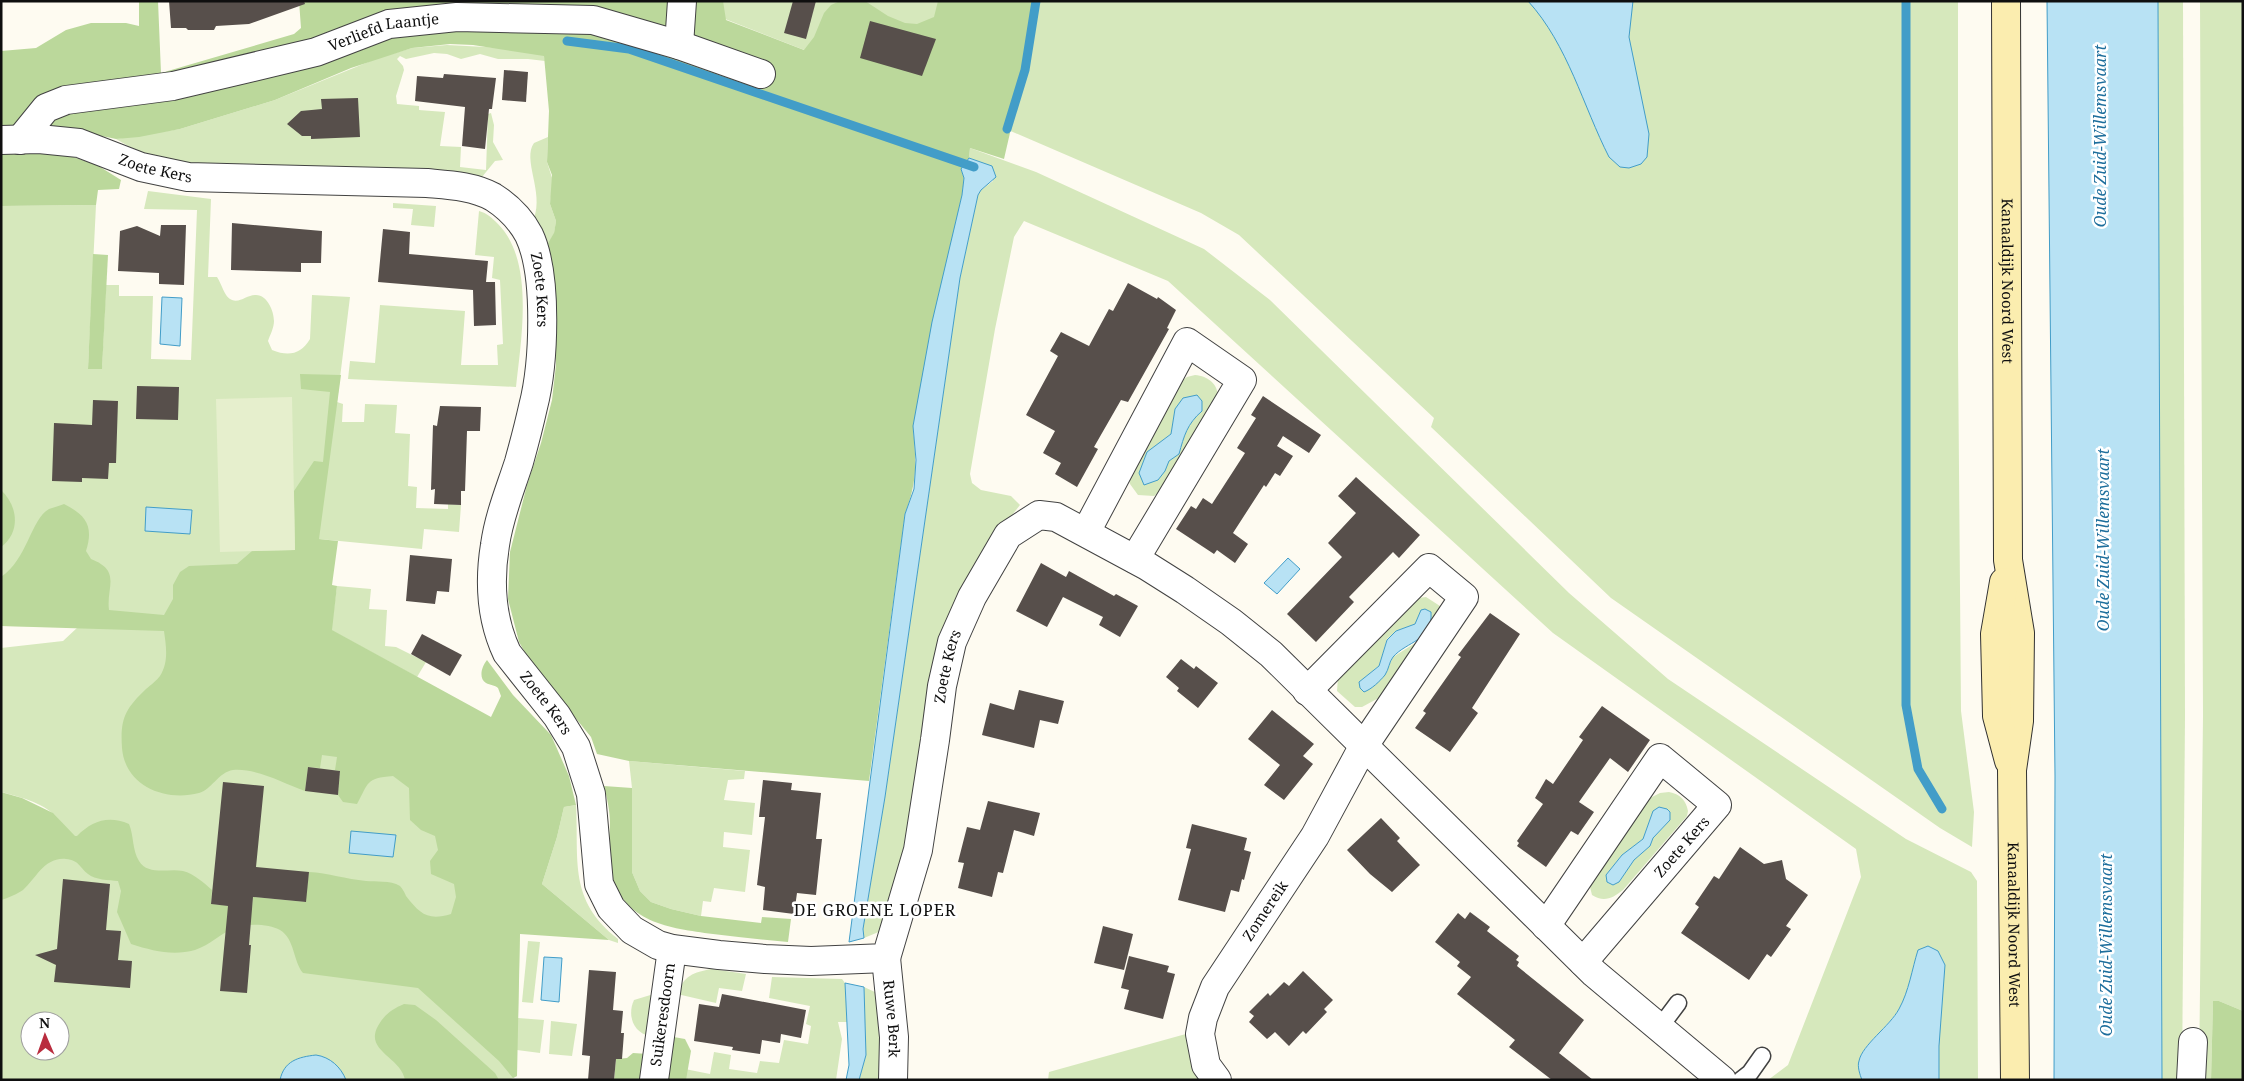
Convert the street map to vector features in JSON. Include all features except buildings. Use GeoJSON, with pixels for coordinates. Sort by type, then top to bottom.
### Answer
{"type":"FeatureCollection","features":[{"type":"Feature","properties":{"kind":"main road","name":"Kanaaldijk Noord West"},"geometry":{"type":"LineString","coordinates":[[2006,1],[2008,560],[2020,633],[2019,721],[2012,770],[2015,1080]]}},
{"type":"Feature","properties":{"kind":"street"},"geometry":{"type":"LineString","coordinates":[[679,45],[682,1]]}},
{"type":"Feature","properties":{"kind":"street","name":"Verliefd Laantje"},"geometry":{"type":"LineString","coordinates":[[11,140],[46,108],[66,100],[173,86],[316,52],[389,24],[456,17],[594,20],[679,45],[761,74]]}},
{"type":"Feature","properties":{"kind":"street","name":"Zoete Kers"},"geometry":{"type":"LineString","coordinates":[[11,140],[39,139],[79,143],[141,167],[188,177],[427,183],[454,186],[482,192],[493,198],[513,213],[523,225],[534,248],[539,277],[542,309],[539,362],[534,404],[503,507],[495,544],[491,592],[494,613],[500,638],[507,652],[562,724],[582,761],[593,804],[596,835],[596,870],[604,896],[620,919],[632,930],[658,945],[672,949],[765,959],[811,961],[886,958],[918,850],[936,740],[942,686],[952,642],[972,597],[1008,534],[1039,515],[1056,517],[1135,559],[1185,590],[1231,622],[1270,654],[1583,962],[1722,1080]]}},
{"type":"Feature","properties":{"kind":"street"},"geometry":{"type":"LineString","coordinates":[[1086,532],[1187,342],[1242,380],[1135,559]]}},
{"type":"Feature","properties":{"kind":"street"},"geometry":{"type":"LineString","coordinates":[[1307,691],[1429,568],[1464,597],[1363,747]]}},
{"type":"Feature","properties":{"kind":"street","name":"Zomereik"},"geometry":{"type":"LineString","coordinates":[[1217,1080],[1206,1065],[1200,1034],[1203,1018],[1215,987],[1315,836],[1363,747]]}},
{"type":"Feature","properties":{"kind":"street","name":"Zoete Kers"},"geometry":{"type":"LineString","coordinates":[[1546,926],[1660,758],[1718,805],[1583,962]]}},
{"type":"Feature","properties":{"kind":"street","name":"Suikeresdoorn"},"geometry":{"type":"LineString","coordinates":[[654,1080],[672,949]]}},
{"type":"Feature","properties":{"kind":"street","name":"Ruwe Berk"},"geometry":{"type":"LineString","coordinates":[[886,958],[894,1037],[893,1080]]}},
{"type":"Feature","properties":{"kind":"street"},"geometry":{"type":"LineString","coordinates":[[2191,1080],[2193,1042]]}},
{"type":"Feature","properties":{"kind":"lane"},"geometry":{"type":"LineString","coordinates":[[1660,1027],[1678,1003]]}},
{"type":"Feature","properties":{"kind":"lane"},"geometry":{"type":"LineString","coordinates":[[1741,1080],[1750,1073],[1762,1056]]}},
{"type":"Feature","properties":{"kind":"green space"},"geometry":{"type":"Polygon","coordinates":[[[139,1],[158,1],[161,73],[294,34],[301,28],[299,1],[723,1],[726,20],[804,50],[814,37],[824,13],[831,5],[840,1],[865,1],[888,16],[905,23],[917,24],[934,17],[938,1],[1035,1],[1024,72],[1004,159],[970,148],[969,158],[961,169],[964,178],[962,195],[913,426],[914,480],[905,514],[869,781],[629,761],[597,754],[591,737],[533,666],[519,642],[508,599],[510,552],[552,400],[556,365],[554,303],[548,243],[554,233],[556,221],[550,204],[552,175],[547,162],[549,111],[544,56],[473,45],[450,44],[412,48],[351,68],[275,100],[180,129],[139,137],[116,139],[45,124],[1,128],[1,51],[36,48],[66,30],[91,23],[126,23],[139,26],[139,1]]]}},
{"type":"Feature","properties":{"kind":"green space"},"geometry":{"type":"Polygon","coordinates":[[[679,1],[1958,1],[1961,711],[1974,812],[1972,847],[1940,828],[1611,598],[1431,427],[1434,418],[1239,235],[1201,213],[999,126],[679,1]]]}},
{"type":"Feature","properties":{"kind":"green space"},"geometry":{"type":"Polygon","coordinates":[[[2158,1],[2183,1],[2185,717],[2182,1080],[2162,1080],[2158,1]]]}},
{"type":"Feature","properties":{"kind":"green space"},"geometry":{"type":"Polygon","coordinates":[[[2200,1],[2243,1],[2243,1011],[2219,1001],[2213,1002],[2211,1080],[2199,1080],[2203,716],[2200,1]]]}},
{"type":"Feature","properties":{"kind":"green space"},"geometry":{"type":"Polygon","coordinates":[[[447,45],[505,48],[544,55],[545,61],[498,59],[480,54],[461,59],[447,54],[434,53],[406,59],[400,56],[397,59],[404,70],[396,96],[397,104],[419,106],[419,110],[445,112],[440,146],[461,147],[460,167],[486,170],[488,114],[491,113],[494,125],[493,142],[503,160],[495,161],[482,177],[339,167],[200,165],[169,161],[142,154],[116,139],[180,129],[275,100],[378,58],[412,48],[447,45]]]}},
{"type":"Feature","properties":{"kind":"green space"},"geometry":{"type":"Polygon","coordinates":[[[548,137],[547,162],[553,181],[550,204],[556,221],[554,234],[548,243],[534,218],[537,198],[530,158],[534,143],[548,137]]]}},
{"type":"Feature","properties":{"kind":"green space"},"geometry":{"type":"Polygon","coordinates":[[[1,147],[52,150],[97,165],[121,180],[119,189],[98,190],[96,205],[1,206],[1,147]]]}},
{"type":"Feature","properties":{"kind":"green space"},"geometry":{"type":"Polygon","coordinates":[[[970,148],[1036,172],[1204,249],[1270,300],[1569,593],[1668,679],[1906,839],[1971,872],[1977,881],[1978,1080],[1939,1080],[1939,1047],[1918,950],[1908,987],[1899,1009],[1861,1055],[1859,1065],[1862,1080],[1768,1080],[1788,1065],[1861,877],[1856,849],[1553,633],[1168,281],[1024,221],[1014,237],[995,329],[970,474],[972,483],[981,490],[1011,496],[1020,505],[1001,529],[916,804],[881,931],[864,938],[863,929],[885,797],[960,278],[978,195],[981,190],[993,181],[992,167],[969,158],[970,148]]]}},
{"type":"Feature","properties":{"kind":"green space"},"geometry":{"type":"Polygon","coordinates":[[[148,191],[211,199],[208,277],[217,277],[225,293],[232,300],[235,301],[259,295],[266,300],[274,317],[268,341],[272,350],[289,354],[294,353],[303,348],[310,339],[312,295],[350,297],[337,402],[343,404],[342,422],[364,422],[365,404],[397,405],[395,433],[410,434],[408,486],[417,487],[416,508],[448,509],[448,504],[461,505],[459,532],[424,529],[422,549],[319,539],[305,638],[520,925],[518,1018],[544,1020],[540,1053],[517,1050],[517,1076],[509,1080],[1,1080],[1,829],[60,821],[41,805],[1,792],[1,648],[63,641],[78,627],[1,626],[1,206],[96,205],[88,368],[102,368],[106,285],[119,285],[119,296],[153,296],[151,359],[191,360],[197,210],[144,209],[148,191]]]}},
{"type":"Feature","properties":{"kind":"green space"},"geometry":{"type":"Polygon","coordinates":[[[393,203],[436,206],[434,227],[411,225],[413,209],[393,208],[393,203]]]}},
{"type":"Feature","properties":{"kind":"green space"},"geometry":{"type":"Polygon","coordinates":[[[479,211],[487,214],[498,224],[510,240],[517,258],[523,302],[516,387],[348,379],[350,361],[375,363],[380,305],[465,311],[461,365],[498,365],[497,345],[503,344],[500,280],[492,278],[494,257],[475,255],[479,211]]]}},
{"type":"Feature","properties":{"kind":"green space"},"geometry":{"type":"Polygon","coordinates":[[[93,254],[108,255],[102,369],[88,369],[93,254]]]}},
{"type":"Feature","properties":{"kind":"green space"},"geometry":{"type":"Polygon","coordinates":[[[300,374],[341,375],[319,539],[338,541],[332,585],[337,586],[332,630],[491,717],[501,696],[498,688],[486,683],[482,678],[482,669],[487,660],[513,695],[551,735],[569,776],[576,805],[564,807],[557,837],[542,884],[609,940],[520,934],[517,1076],[513,1078],[499,1061],[418,988],[303,973],[289,939],[280,930],[270,926],[240,926],[200,948],[187,952],[163,952],[131,944],[117,912],[121,891],[118,881],[94,877],[77,863],[66,859],[52,861],[23,890],[1,900],[1,792],[22,798],[53,813],[75,836],[101,821],[114,820],[129,824],[135,852],[143,866],[153,870],[177,870],[191,874],[212,890],[211,904],[252,908],[253,897],[305,902],[309,872],[392,883],[400,886],[411,902],[425,914],[436,917],[451,914],[456,897],[454,884],[431,874],[430,861],[438,850],[435,836],[421,830],[410,820],[409,788],[393,776],[372,780],[366,786],[357,804],[343,802],[338,795],[340,771],[335,770],[337,757],[322,755],[320,768],[308,767],[305,791],[251,771],[233,770],[223,774],[199,793],[173,795],[160,793],[139,781],[131,772],[125,761],[122,748],[122,729],[125,715],[133,703],[159,678],[163,671],[166,654],[164,631],[1,626],[1,577],[17,561],[43,514],[49,509],[64,504],[83,517],[89,535],[86,551],[91,559],[101,564],[110,574],[109,610],[164,615],[173,599],[173,585],[180,572],[189,566],[237,564],[252,551],[295,550],[294,491],[314,461],[323,462],[330,392],[301,389],[300,374]]]}},
{"type":"Feature","properties":{"kind":"green space"},"geometry":{"type":"Polygon","coordinates":[[[1195,375],[1208,379],[1216,388],[1218,397],[1160,491],[1154,496],[1138,495],[1130,484],[1129,478],[1179,383],[1187,377],[1195,375]],[[1175,409],[1171,434],[1147,452],[1169,461],[1179,454],[1189,426],[1202,411],[1175,409]]]}},
{"type":"Feature","properties":{"kind":"green space"},"geometry":{"type":"Polygon","coordinates":[[[292,397],[295,550],[220,552],[216,399],[292,397]]]}},
{"type":"Feature","properties":{"kind":"green space"},"geometry":{"type":"Polygon","coordinates":[[[1,490],[11,504],[15,519],[12,534],[1,547],[1,490]]]}},
{"type":"Feature","properties":{"kind":"green space"},"geometry":{"type":"Polygon","coordinates":[[[337,586],[371,589],[369,609],[387,610],[385,646],[396,647],[426,662],[417,677],[331,630],[337,586]]]}},
{"type":"Feature","properties":{"kind":"green space"},"geometry":{"type":"Polygon","coordinates":[[[1426,597],[1440,606],[1441,613],[1386,694],[1362,707],[1355,707],[1337,691],[1338,677],[1418,598],[1426,597]],[[1415,624],[1396,631],[1387,639],[1379,666],[1359,682],[1385,674],[1393,657],[1420,640],[1415,624]]]}},
{"type":"Feature","properties":{"kind":"green space"},"geometry":{"type":"Polygon","coordinates":[[[629,761],[745,771],[744,779],[728,780],[724,800],[755,803],[752,835],[724,832],[723,847],[750,850],[745,892],[714,888],[711,902],[703,901],[701,916],[651,902],[640,891],[632,872],[632,788],[629,761]]]}},
{"type":"Feature","properties":{"kind":"green space"},"geometry":{"type":"Polygon","coordinates":[[[604,786],[632,788],[632,872],[640,891],[651,902],[701,916],[761,923],[762,917],[791,919],[788,942],[680,929],[650,920],[637,912],[626,902],[617,889],[610,872],[608,854],[610,818],[604,786]]]}},
{"type":"Feature","properties":{"kind":"green space"},"geometry":{"type":"Polygon","coordinates":[[[1669,792],[1682,798],[1687,807],[1687,816],[1623,890],[1616,895],[1604,899],[1592,895],[1589,883],[1646,800],[1660,793],[1669,792]],[[1653,811],[1643,839],[1622,855],[1606,875],[1619,882],[1634,860],[1650,846],[1653,838],[1670,820],[1653,811]]]}},
{"type":"Feature","properties":{"kind":"green space"},"geometry":{"type":"Polygon","coordinates":[[[576,805],[579,878],[591,909],[602,924],[618,939],[618,943],[609,940],[542,884],[557,837],[564,807],[576,805]]]}},
{"type":"Feature","properties":{"kind":"green space"},"geometry":{"type":"Polygon","coordinates":[[[528,941],[540,942],[533,1003],[522,1002],[528,941]]]}},
{"type":"Feature","properties":{"kind":"green space"},"geometry":{"type":"Polygon","coordinates":[[[712,969],[746,974],[742,991],[719,988],[716,1003],[677,994],[686,979],[694,973],[712,969]]]}},
{"type":"Feature","properties":{"kind":"green space"},"geometry":{"type":"Polygon","coordinates":[[[772,977],[842,979],[845,983],[847,1022],[838,1022],[842,1039],[836,1080],[673,1080],[675,1067],[710,1074],[714,1052],[731,1055],[729,1069],[757,1073],[760,1061],[779,1063],[784,1040],[808,1044],[811,1026],[806,1024],[810,1006],[769,998],[772,977]]]}},
{"type":"Feature","properties":{"kind":"green space"},"geometry":{"type":"Polygon","coordinates":[[[864,987],[877,993],[881,1045],[879,1080],[859,1080],[866,1055],[864,987]]]}},
{"type":"Feature","properties":{"kind":"green space"},"geometry":{"type":"Polygon","coordinates":[[[657,993],[650,1036],[639,1031],[633,1022],[631,1012],[634,1000],[657,993]]]}},
{"type":"Feature","properties":{"kind":"green space"},"geometry":{"type":"Polygon","coordinates":[[[2213,1001],[2219,1001],[2243,1011],[2243,1080],[2211,1080],[2213,1001]]]}},
{"type":"Feature","properties":{"kind":"green space"},"geometry":{"type":"Polygon","coordinates":[[[404,1004],[415,1005],[436,1020],[495,1073],[499,1080],[405,1080],[397,1065],[379,1048],[375,1035],[380,1022],[392,1010],[404,1004]]]}},
{"type":"Feature","properties":{"kind":"green space"},"geometry":{"type":"Polygon","coordinates":[[[551,1021],[577,1024],[572,1056],[549,1054],[551,1021]]]}},
{"type":"Feature","properties":{"kind":"green space"},"geometry":{"type":"Polygon","coordinates":[[[1193,1032],[1203,1080],[1048,1080],[1049,1072],[1193,1032]]]}},
{"type":"Feature","properties":{"kind":"green space"},"geometry":{"type":"Polygon","coordinates":[[[668,1036],[685,1039],[691,1051],[686,1080],[663,1080],[668,1036]]]}},
{"type":"Feature","properties":{"kind":"green space"},"geometry":{"type":"Polygon","coordinates":[[[633,1053],[648,1054],[646,1080],[614,1080],[616,1059],[627,1058],[633,1053]]]}},
{"type":"Feature","properties":{"kind":"water"},"geometry":{"type":"Polygon","coordinates":[[[1528,1],[1633,1],[1629,37],[1649,134],[1647,157],[1641,164],[1629,168],[1620,167],[1609,157],[1564,56],[1542,18],[1528,1]]]}},
{"type":"Feature","properties":{"kind":"water","name":"Oude Zuid-Willemsvaart"},"geometry":{"type":"Polygon","coordinates":[[[2047,1],[2158,1],[2162,1080],[2054,1080],[2055,776],[2047,1]]]}},
{"type":"Feature","properties":{"kind":"water"},"geometry":{"type":"Polygon","coordinates":[[[969,158],[992,166],[996,177],[978,195],[960,278],[885,797],[863,929],[864,938],[849,942],[905,514],[914,489],[916,460],[913,426],[932,322],[962,195],[964,178],[961,169],[969,158]]]}},
{"type":"Feature","properties":{"kind":"water"},"geometry":{"type":"Polygon","coordinates":[[[162,297],[182,298],[180,346],[160,344],[162,297]]]}},
{"type":"Feature","properties":{"kind":"water"},"geometry":{"type":"Polygon","coordinates":[[[1197,395],[1202,401],[1202,411],[1189,426],[1179,454],[1169,461],[1165,471],[1158,480],[1144,485],[1139,473],[1147,452],[1171,434],[1175,409],[1183,398],[1197,395]]]}},
{"type":"Feature","properties":{"kind":"water"},"geometry":{"type":"Polygon","coordinates":[[[146,507],[192,510],[190,534],[145,531],[146,507]]]}},
{"type":"Feature","properties":{"kind":"water"},"geometry":{"type":"Polygon","coordinates":[[[1288,558],[1300,569],[1277,594],[1264,583],[1288,558]]]}},
{"type":"Feature","properties":{"kind":"water"},"geometry":{"type":"Polygon","coordinates":[[[1425,609],[1431,612],[1431,622],[1424,635],[1393,657],[1385,675],[1373,687],[1364,692],[1360,688],[1359,682],[1379,666],[1387,640],[1396,631],[1415,624],[1421,610],[1425,609]]]}},
{"type":"Feature","properties":{"kind":"water"},"geometry":{"type":"Polygon","coordinates":[[[1659,807],[1670,812],[1670,820],[1653,838],[1650,846],[1634,860],[1619,882],[1613,885],[1607,882],[1606,875],[1622,855],[1643,839],[1653,811],[1659,807]]]}},
{"type":"Feature","properties":{"kind":"water"},"geometry":{"type":"Polygon","coordinates":[[[351,831],[396,835],[393,857],[349,853],[351,831]]]}},
{"type":"Feature","properties":{"kind":"water"},"geometry":{"type":"Polygon","coordinates":[[[1928,946],[1938,951],[1945,965],[1939,1046],[1939,1080],[1862,1080],[1858,1065],[1861,1055],[1899,1009],[1908,987],[1918,950],[1928,946]]]}},
{"type":"Feature","properties":{"kind":"water"},"geometry":{"type":"Polygon","coordinates":[[[544,957],[562,958],[559,1002],[541,1000],[544,957]]]}},
{"type":"Feature","properties":{"kind":"water"},"geometry":{"type":"Polygon","coordinates":[[[845,983],[864,987],[866,1055],[859,1080],[846,1080],[849,1065],[845,983]]]}},
{"type":"Feature","properties":{"kind":"water"},"geometry":{"type":"Polygon","coordinates":[[[316,1055],[334,1063],[346,1080],[280,1080],[288,1064],[303,1057],[316,1055]]]}},
{"type":"Feature","properties":{"kind":"waterway"},"geometry":{"type":"LineString","coordinates":[[1007,129],[1025,70],[1036,1]]}},
{"type":"Feature","properties":{"kind":"waterway"},"geometry":{"type":"LineString","coordinates":[[1906,1],[1906,705],[1918,769],[1942,809]]}},
{"type":"Feature","properties":{"kind":"waterway"},"geometry":{"type":"LineString","coordinates":[[567,41],[629,49],[974,167]]}},
{"type":"Feature","properties":{"kind":"district","name":"DE GROENE LOPER"},"geometry":{"type":"Point","coordinates":[875,910]}}]}
